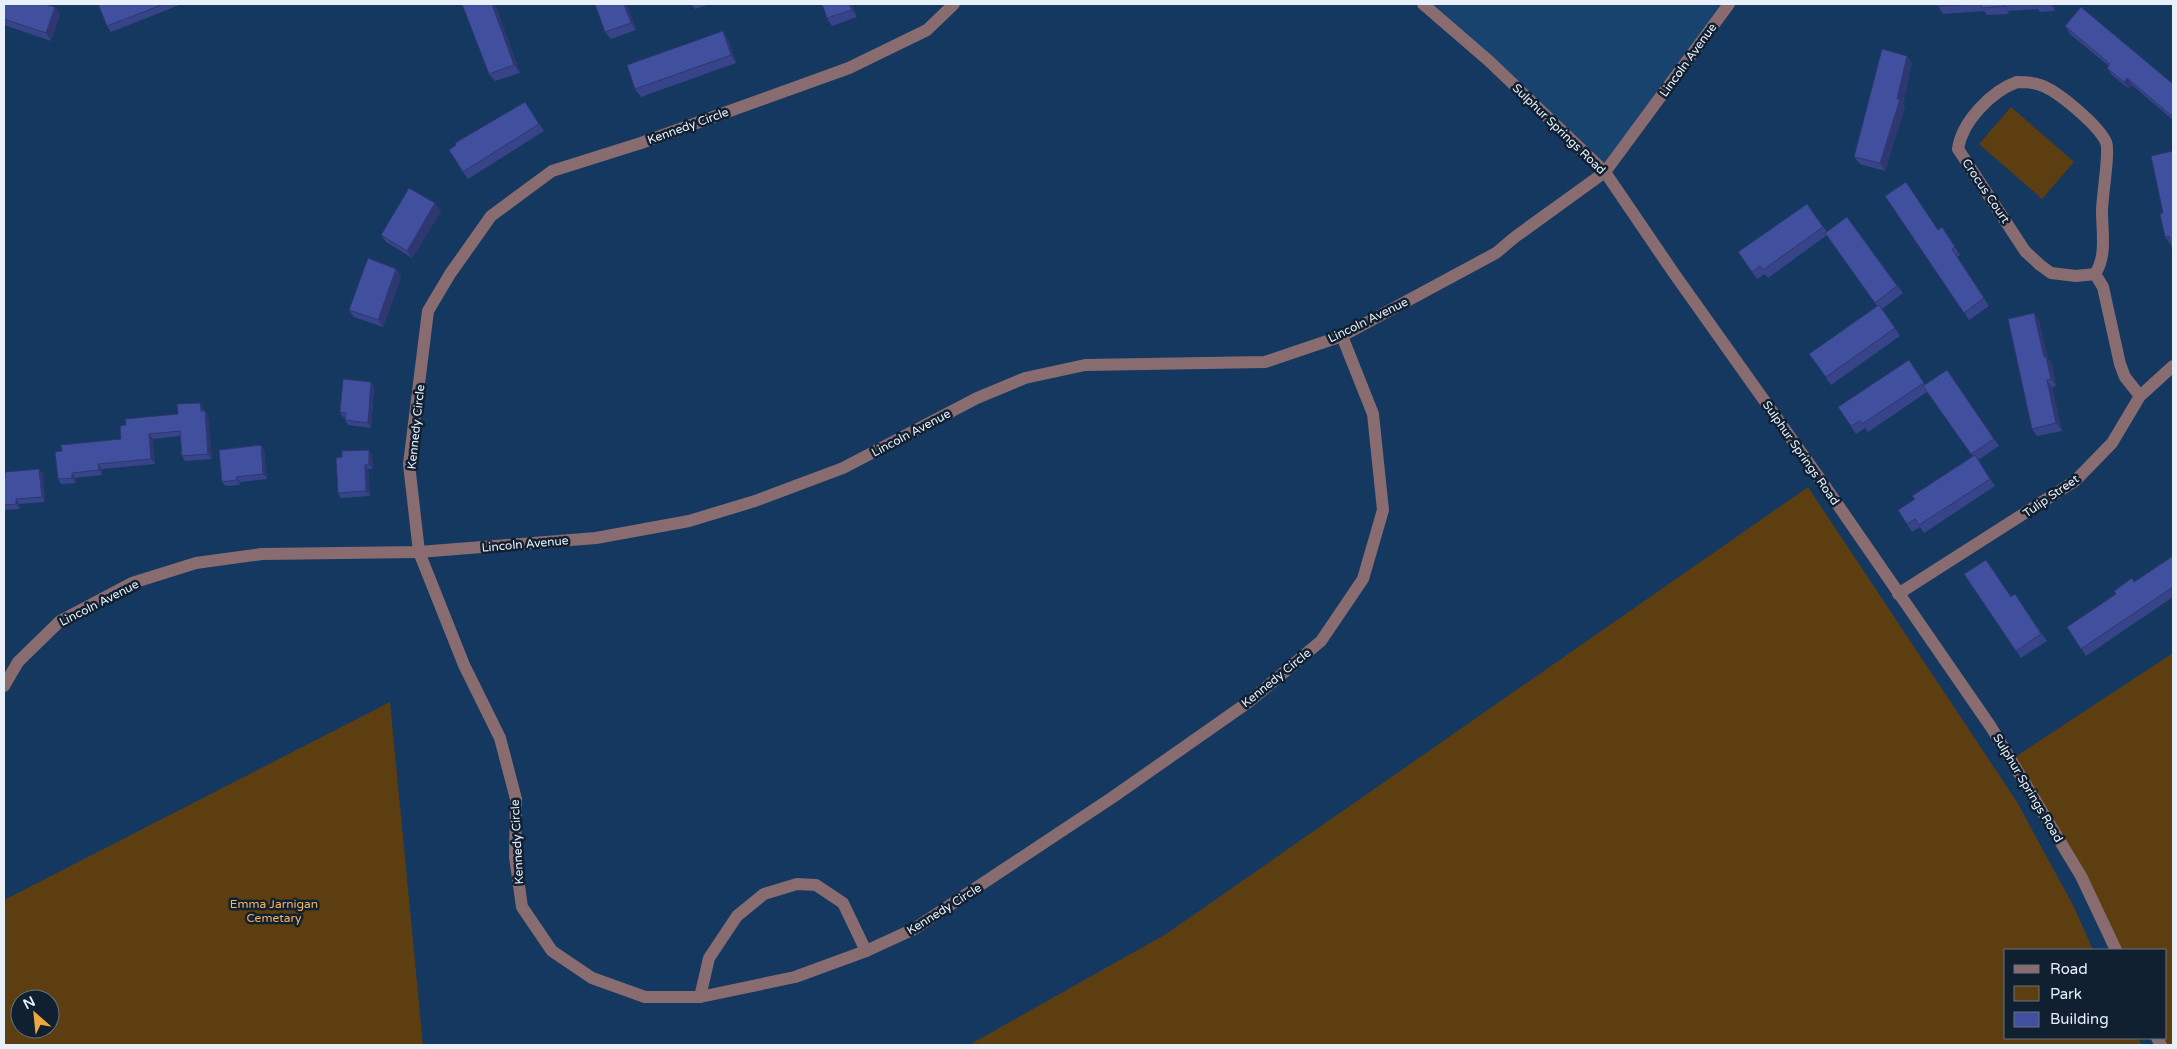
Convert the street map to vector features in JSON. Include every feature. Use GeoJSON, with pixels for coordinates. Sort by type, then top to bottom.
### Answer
{"type":"FeatureCollection","features":[{"type":"Feature","properties":{"kind":"street","name":"Kennedy Circle"},"geometry":{"type":"LineString","coordinates":[[954,4],[927,30],[849,68],[641,143],[552,171],[491,216],[450,274],[428,311],[409,464],[420,552],[464,665],[500,738],[516,799],[515,857],[522,907],[552,951],[592,978],[645,996],[700,997],[722,994],[795,977],[866,952],[914,929],[1113,798],[1250,701],[1321,641],[1363,579],[1383,510],[1373,414],[1342,336]]}},
{"type":"Feature","properties":{"kind":"street","name":"Sulphur Springs Road"},"geometry":{"type":"LineString","coordinates":[[1423,4],[1490,61],[1606,172],[1673,272],[2012,759],[2082,876],[2116,949]]}},
{"type":"Feature","properties":{"kind":"street","name":"Lincoln Avenue"},"geometry":{"type":"LineString","coordinates":[[4,686],[18,662],[60,621],[132,583],[196,563],[262,554],[420,552],[596,538],[689,521],[755,501],[843,468],[977,398],[1025,378],[1085,365],[1265,362],[1342,336],[1496,254],[1515,237],[1606,172],[1729,4]]}},
{"type":"Feature","properties":{"kind":"street","name":"Crocus Court"},"geometry":{"type":"LineString","coordinates":[[2017,82],[2041,85],[2056,93],[2080,112],[2106,142],[2107,152],[2102,191],[2103,248],[2101,264],[2095,274],[2076,276],[2050,273],[2040,265],[2025,251],[1958,149],[1960,140],[1972,119],[1985,103],[2003,87],[2017,82]]}},
{"type":"Feature","properties":{"kind":"street"},"geometry":{"type":"LineString","coordinates":[[2095,274],[2103,288],[2120,364],[2125,377],[2140,396]]}},
{"type":"Feature","properties":{"kind":"street","name":"Tulip Street"},"geometry":{"type":"LineString","coordinates":[[1898,594],[2075,482],[2112,443],[2140,396],[2173,366]]}},
{"type":"Feature","properties":{"kind":"street"},"geometry":{"type":"LineString","coordinates":[[700,997],[709,958],[737,916],[764,894],[797,884],[816,884],[843,904],[866,952]]}},
{"type":"Feature","properties":{"kind":"shaded area"},"geometry":{"type":"Polygon","coordinates":[[[1423,4],[1729,4],[1605,172],[1423,4]]]}},
{"type":"Feature","properties":{"kind":"green space"},"geometry":{"type":"Polygon","coordinates":[[[2011,107],[2074,162],[2042,199],[1979,144],[2011,107]]]}},
{"type":"Feature","properties":{"kind":"green space"},"geometry":{"type":"Polygon","coordinates":[[[1808,487],[2017,802],[2074,907],[2093,949],[2004,949],[2004,1039],[2139,1039],[2142,1045],[969,1045],[1166,934],[1808,487]]]}},
{"type":"Feature","properties":{"kind":"green space"},"geometry":{"type":"Polygon","coordinates":[[[2173,653],[2173,1045],[2161,1045],[2158,1039],[2167,1039],[2167,949],[2115,949],[2012,759],[2173,653]]]}},
{"type":"Feature","properties":{"kind":"green space","name":"Emma Jarnigan Cemetary"},"geometry":{"type":"Polygon","coordinates":[[[390,702],[423,1045],[4,1045],[4,900],[390,702]]]}},
{"type":"Feature","properties":{"kind":"building"},"geometry":{"type":"Polygon","coordinates":[[[4,4],[44,4],[55,7],[46,33],[4,19],[4,4]]]}},
{"type":"Feature","properties":{"kind":"building"},"geometry":{"type":"Polygon","coordinates":[[[98,4],[164,4],[107,26],[98,4]]]}},
{"type":"Feature","properties":{"kind":"building"},"geometry":{"type":"Polygon","coordinates":[[[462,4],[492,4],[514,65],[489,74],[462,4]]]}},
{"type":"Feature","properties":{"kind":"building"},"geometry":{"type":"Polygon","coordinates":[[[595,4],[624,4],[631,23],[605,32],[595,4]]]}},
{"type":"Feature","properties":{"kind":"building"},"geometry":{"type":"Polygon","coordinates":[[[822,4],[849,4],[852,10],[827,18],[822,4]]]}},
{"type":"Feature","properties":{"kind":"building"},"geometry":{"type":"Polygon","coordinates":[[[1937,4],[1981,4],[1938,6],[1937,4]]]}},
{"type":"Feature","properties":{"kind":"building"},"geometry":{"type":"Polygon","coordinates":[[[1981,4],[2003,4],[2004,6],[1982,8],[1981,4]]]}},
{"type":"Feature","properties":{"kind":"building"},"geometry":{"type":"Polygon","coordinates":[[[2081,7],[2173,84],[2173,117],[2127,78],[2124,82],[2107,68],[2110,64],[2065,26],[2081,7]]]}},
{"type":"Feature","properties":{"kind":"building"},"geometry":{"type":"Polygon","coordinates":[[[723,31],[731,55],[635,89],[627,65],[723,31]]]}},
{"type":"Feature","properties":{"kind":"building"},"geometry":{"type":"Polygon","coordinates":[[[1882,49],[1907,56],[1897,99],[1900,99],[1880,163],[1854,157],[1882,49]]]}},
{"type":"Feature","properties":{"kind":"building"},"geometry":{"type":"Polygon","coordinates":[[[525,102],[539,124],[463,172],[449,150],[456,145],[455,143],[525,102]]]}},
{"type":"Feature","properties":{"kind":"building"},"geometry":{"type":"Polygon","coordinates":[[[2173,151],[2173,255],[2169,236],[2165,237],[2160,214],[2163,213],[2151,156],[2173,151]]]}},
{"type":"Feature","properties":{"kind":"building"},"geometry":{"type":"Polygon","coordinates":[[[1906,182],[1938,230],[1942,227],[1955,247],[1952,249],[1984,298],[1964,313],[1885,196],[1906,182]]]}},
{"type":"Feature","properties":{"kind":"building"},"geometry":{"type":"Polygon","coordinates":[[[409,188],[435,203],[407,251],[381,235],[409,188]]]}},
{"type":"Feature","properties":{"kind":"building"},"geometry":{"type":"Polygon","coordinates":[[[1807,204],[1823,227],[1763,270],[1760,266],[1752,272],[1738,252],[1807,204]]]}},
{"type":"Feature","properties":{"kind":"building"},"geometry":{"type":"Polygon","coordinates":[[[1847,217],[1897,286],[1875,303],[1825,233],[1847,217]]]}},
{"type":"Feature","properties":{"kind":"building"},"geometry":{"type":"Polygon","coordinates":[[[368,258],[396,269],[378,320],[349,310],[368,258]]]}},
{"type":"Feature","properties":{"kind":"building"},"geometry":{"type":"Polygon","coordinates":[[[1879,305],[1895,328],[1826,377],[1809,354],[1879,305]]]}},
{"type":"Feature","properties":{"kind":"building"},"geometry":{"type":"Polygon","coordinates":[[[2034,313],[2051,379],[2047,380],[2056,423],[2032,429],[2008,319],[2034,313]]]}},
{"type":"Feature","properties":{"kind":"building"},"geometry":{"type":"Polygon","coordinates":[[[1909,360],[1924,383],[1862,424],[1860,421],[1851,426],[1838,407],[1909,360]]]}},
{"type":"Feature","properties":{"kind":"building"},"geometry":{"type":"Polygon","coordinates":[[[1947,370],[1994,439],[1971,454],[1923,386],[1947,370]]]}},
{"type":"Feature","properties":{"kind":"building"},"geometry":{"type":"Polygon","coordinates":[[[343,379],[371,382],[368,423],[345,420],[346,413],[340,412],[343,379]]]}},
{"type":"Feature","properties":{"kind":"building"},"geometry":{"type":"Polygon","coordinates":[[[200,403],[201,411],[205,411],[208,454],[182,456],[180,431],[149,434],[151,459],[98,464],[99,470],[72,473],[72,478],[58,479],[55,452],[62,451],[61,445],[121,439],[120,426],[126,425],[125,419],[178,414],[177,404],[200,403]]]}},
{"type":"Feature","properties":{"kind":"building"},"geometry":{"type":"Polygon","coordinates":[[[261,445],[263,474],[236,477],[237,480],[222,482],[219,450],[261,445]]]}},
{"type":"Feature","properties":{"kind":"building"},"geometry":{"type":"Polygon","coordinates":[[[369,450],[369,464],[365,465],[366,491],[338,493],[336,458],[342,457],[342,451],[369,450]]]}},
{"type":"Feature","properties":{"kind":"building"},"geometry":{"type":"Polygon","coordinates":[[[1975,455],[1990,479],[1919,525],[1915,519],[1907,524],[1898,510],[1915,499],[1912,496],[1975,455]]]}},
{"type":"Feature","properties":{"kind":"building"},"geometry":{"type":"Polygon","coordinates":[[[39,469],[42,497],[16,499],[16,504],[4,505],[5,472],[39,469]]]}},
{"type":"Feature","properties":{"kind":"building"},"geometry":{"type":"Polygon","coordinates":[[[2173,556],[2173,587],[2081,649],[2067,627],[2116,594],[2114,591],[2132,578],[2134,582],[2173,556]]]}},
{"type":"Feature","properties":{"kind":"building"},"geometry":{"type":"Polygon","coordinates":[[[1986,560],[2011,597],[2015,594],[2041,634],[2016,651],[1964,574],[1986,560]]]}}]}
